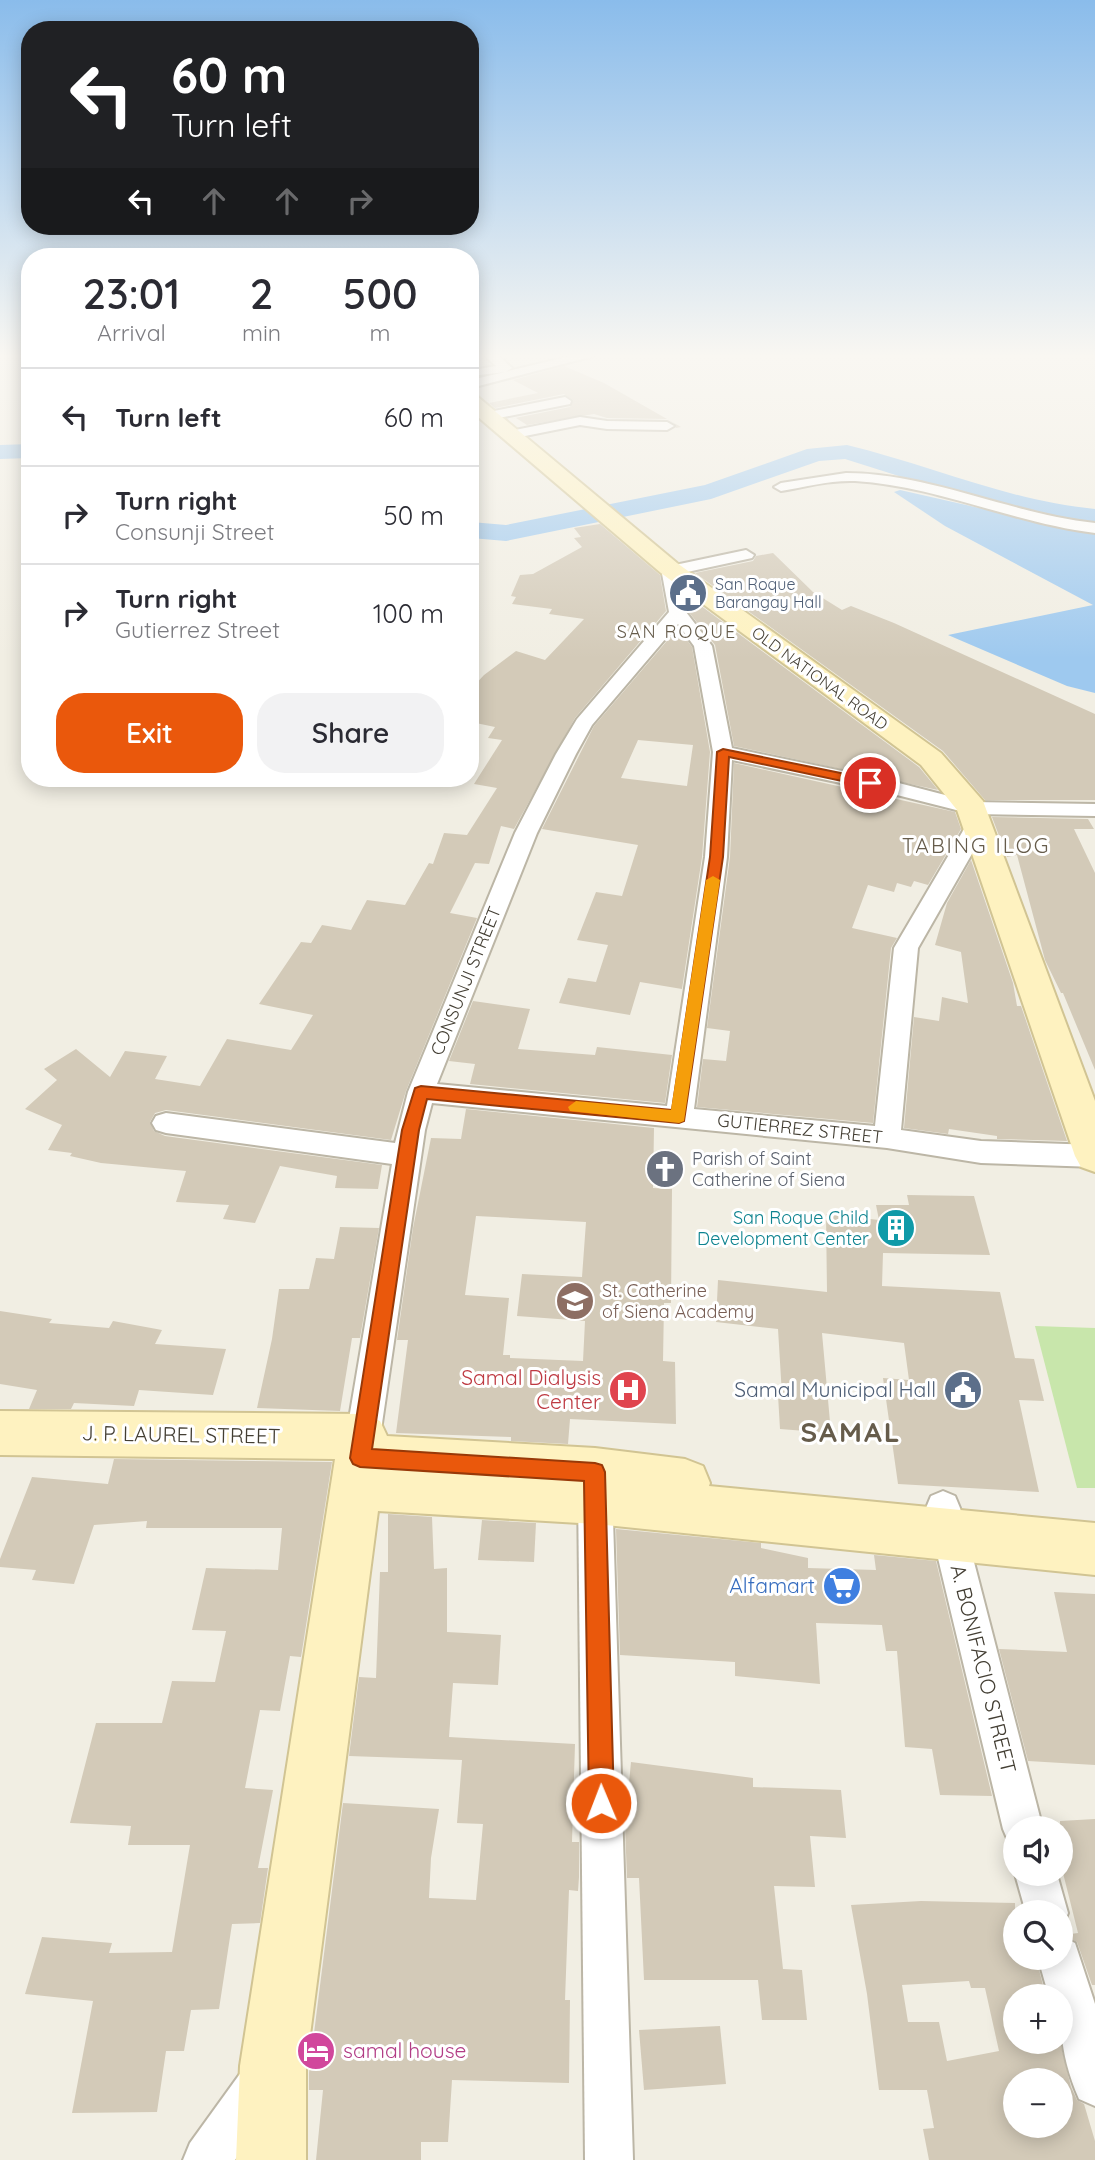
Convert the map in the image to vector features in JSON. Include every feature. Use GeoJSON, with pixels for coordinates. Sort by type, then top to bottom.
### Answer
{"type":"FeatureCollection","features":[{"type":"Feature","properties":{"kind":"main road","name":"OLD NATIONAL ROAD"},"geometry":{"type":"LineString","coordinates":[[535,457],[671,569],[931,759],[975,816],[1095,1156]]}},
{"type":"Feature","properties":{"kind":"main road","name":"J. P. LAUREL STREET"},"geometry":{"type":"LineString","coordinates":[[0,1433],[360,1460],[946,1521]]}},
{"type":"Feature","properties":{"kind":"main road"},"geometry":{"type":"LineString","coordinates":[[271,2160],[272,2066],[360,1460]]}},
{"type":"Feature","properties":{"kind":"main road"},"geometry":{"type":"LineString","coordinates":[[946,1521],[1095,1523]]}},
{"type":"Feature","properties":{"kind":"main road"},"geometry":{"type":"LineString","coordinates":[[946,1521],[1095,1549]]}},
{"type":"Feature","properties":{"kind":"street"},"geometry":{"type":"LineString","coordinates":[[781,487],[852,477],[891,481],[1050,521],[1095,527]]}},
{"type":"Feature","properties":{"kind":"street"},"geometry":{"type":"LineString","coordinates":[[679,1117],[716,857],[723,752],[703,646],[678,613],[671,569],[746,555]]}},
{"type":"Feature","properties":{"kind":"street","name":"CONSUNJI STREET"},"geometry":{"type":"LineString","coordinates":[[360,1460],[407,1155],[421,1092],[526,833],[570,746],[584,723],[678,613]]}},
{"type":"Feature","properties":{"kind":"street"},"geometry":{"type":"LineString","coordinates":[[723,752],[895,788],[975,816],[1095,810]]}},
{"type":"Feature","properties":{"kind":"street"},"geometry":{"type":"LineString","coordinates":[[887,1138],[906,948],[975,816]]}},
{"type":"Feature","properties":{"kind":"street","name":"GUTIERREZ STREET"},"geometry":{"type":"LineString","coordinates":[[421,1092],[887,1138],[981,1152],[1095,1156]]}},
{"type":"Feature","properties":{"kind":"street"},"geometry":{"type":"LineString","coordinates":[[166,1123],[407,1155]]}},
{"type":"Feature","properties":{"kind":"street"},"geometry":{"type":"LineString","coordinates":[[595,1486],[609,2160]]}},
{"type":"Feature","properties":{"kind":"street","name":"A. BONIFACIO STREET"},"geometry":{"type":"LineString","coordinates":[[946,1521],[1020,1816]]}},
{"type":"Feature","properties":{"kind":"street"},"geometry":{"type":"LineString","coordinates":[[1062,1970],[1095,2084]]}},
{"type":"Feature","properties":{"kind":"street"},"geometry":{"type":"LineString","coordinates":[[207,2160],[272,2066]]}},
{"type":"Feature","properties":{"kind":"green space"},"geometry":{"type":"Polygon","coordinates":[[[1035,1326],[1095,1328],[1095,1488],[1077,1488],[1035,1326]]]}},
{"type":"Feature","properties":{"kind":"water"},"geometry":{"type":"Polygon","coordinates":[[[900,490],[1095,532],[1095,693],[1067,686],[948,635],[1093,605],[945,526],[894,492],[900,490]]]}},
{"type":"Feature","properties":{"kind":"building"},"geometry":{"type":"Polygon","coordinates":[[[600,524],[660,575],[666,611],[575,718],[514,829],[501,826],[489,864],[475,863],[450,913],[477,918],[406,1091],[391,1140],[166,1110],[155,1113],[150,1122],[154,1131],[165,1136],[382,1165],[378,1189],[335,1188],[337,1176],[280,1166],[255,1223],[223,1219],[229,1205],[176,1202],[186,1171],[101,1163],[70,1156],[72,1153],[48,1150],[62,1125],[25,1109],[57,1080],[44,1069],[76,1049],[110,1077],[125,1051],[167,1056],[155,1079],[200,1086],[227,1039],[291,1050],[313,1015],[259,1004],[301,942],[311,943],[322,925],[351,930],[367,900],[405,905],[429,863],[433,864],[444,833],[467,835],[497,788],[479,785],[479,776],[502,740],[488,738],[495,727],[479,724],[479,680],[516,651],[545,660],[584,619],[549,614],[552,609],[512,604],[516,597],[511,596],[520,575],[533,574],[582,547],[574,538],[581,537],[574,528],[600,524]]]}},
{"type":"Feature","properties":{"kind":"building"},"geometry":{"type":"Polygon","coordinates":[[[773,553],[813,592],[842,610],[851,606],[894,623],[1095,714],[1095,800],[985,800],[943,751],[695,573],[753,561],[756,556],[773,553]]]}},
{"type":"Feature","properties":{"kind":"building"},"geometry":{"type":"Polygon","coordinates":[[[685,594],[919,767],[938,790],[734,746],[715,645],[688,611],[685,594]]]}},
{"type":"Feature","properties":{"kind":"building"},"geometry":{"type":"Polygon","coordinates":[[[678,628],[692,647],[710,752],[702,857],[682,989],[640,982],[630,1015],[559,1003],[568,978],[596,982],[608,945],[577,940],[596,892],[622,896],[638,845],[542,829],[594,726],[678,628]],[[638,740],[621,778],[687,786],[693,745],[638,740]]]}},
{"type":"Feature","properties":{"kind":"building"},"geometry":{"type":"Polygon","coordinates":[[[734,763],[955,812],[961,829],[928,885],[914,881],[911,887],[897,883],[894,892],[868,885],[852,928],[897,938],[891,948],[873,1123],[697,1107],[703,1059],[726,1061],[730,1031],[707,1028],[730,857],[734,763]]]}},
{"type":"Feature","properties":{"kind":"building"},"geometry":{"type":"Polygon","coordinates":[[[992,817],[1088,819],[1094,829],[1074,829],[1095,873],[1095,1070],[1063,993],[1045,960],[1017,855],[1007,857],[992,817]]]}},
{"type":"Feature","properties":{"kind":"building"},"geometry":{"type":"Polygon","coordinates":[[[971,860],[1013,983],[1017,1006],[1021,1006],[1067,1141],[997,1139],[997,1136],[949,1129],[948,1134],[904,1128],[914,1017],[939,1021],[942,997],[968,1003],[961,952],[935,945],[947,903],[971,860]]]}},
{"type":"Feature","properties":{"kind":"building"},"geometry":{"type":"Polygon","coordinates":[[[473,1001],[530,1009],[518,1049],[595,1055],[597,1047],[672,1055],[665,1103],[470,1084],[475,1064],[449,1061],[473,1001]]]}},
{"type":"Feature","properties":{"kind":"building"},"geometry":{"type":"Polygon","coordinates":[[[466,1109],[654,1128],[653,1188],[672,1189],[671,1303],[664,1303],[663,1361],[675,1362],[676,1424],[570,1419],[568,1444],[511,1441],[511,1437],[396,1433],[408,1340],[397,1340],[413,1228],[431,1138],[461,1139],[466,1109]],[[476,1216],[465,1295],[509,1298],[503,1355],[510,1355],[510,1358],[583,1361],[585,1321],[517,1316],[522,1274],[582,1277],[586,1222],[476,1216]]]}},
{"type":"Feature","properties":{"kind":"building"},"geometry":{"type":"Polygon","coordinates":[[[907,1195],[974,1196],[990,1255],[883,1253],[882,1286],[1000,1292],[1015,1358],[1034,1359],[1044,1401],[1019,1400],[1039,1492],[898,1484],[883,1378],[909,1380],[904,1343],[822,1333],[831,1433],[780,1429],[778,1395],[782,1395],[778,1329],[716,1322],[718,1280],[827,1292],[826,1214],[879,1220],[876,1205],[909,1205],[907,1195]]]}},
{"type":"Feature","properties":{"kind":"building"},"geometry":{"type":"Polygon","coordinates":[[[340,1227],[379,1228],[360,1338],[352,1338],[340,1411],[257,1408],[272,1339],[279,1289],[309,1289],[316,1258],[334,1259],[340,1227]]]}},
{"type":"Feature","properties":{"kind":"building"},"geometry":{"type":"Polygon","coordinates":[[[0,1311],[52,1319],[49,1323],[109,1328],[113,1321],[162,1330],[155,1344],[226,1349],[213,1395],[139,1390],[134,1406],[74,1403],[71,1409],[29,1409],[37,1390],[0,1384],[0,1311]]]}},
{"type":"Feature","properties":{"kind":"building"},"geometry":{"type":"Polygon","coordinates":[[[114,1459],[332,1462],[301,1657],[290,1656],[280,1711],[260,1710],[245,1788],[273,1790],[258,1868],[268,1868],[260,1923],[232,1924],[219,2009],[191,2010],[184,2051],[166,2051],[157,2112],[72,2113],[93,2001],[25,1994],[42,1937],[112,1943],[109,1953],[172,1952],[190,1845],[128,1845],[131,1826],[70,1823],[96,1723],[162,1723],[172,1681],[215,1682],[226,1631],[192,1630],[206,1568],[278,1570],[282,1528],[146,1528],[147,1521],[94,1525],[74,1584],[32,1580],[36,1570],[0,1567],[0,1559],[32,1477],[108,1484],[114,1459]]]}},
{"type":"Feature","properties":{"kind":"building"},"geometry":{"type":"Polygon","coordinates":[[[388,1514],[432,1517],[434,1569],[447,1568],[447,1632],[501,1635],[498,1685],[453,1683],[449,1737],[575,1744],[572,1842],[579,1842],[579,1877],[578,1891],[569,1890],[565,2000],[570,2000],[569,2083],[452,2080],[448,2142],[421,2142],[421,2160],[316,2160],[323,2090],[309,2090],[309,2073],[343,1803],[439,1809],[431,1858],[429,1898],[476,1900],[483,1824],[457,1823],[462,1760],[349,1756],[359,1677],[376,1678],[380,1572],[388,1572],[388,1514]]]}},
{"type":"Feature","properties":{"kind":"building"},"geometry":{"type":"Polygon","coordinates":[[[482,1520],[536,1523],[534,1562],[478,1560],[482,1520]]]}},
{"type":"Feature","properties":{"kind":"building"},"geometry":{"type":"Polygon","coordinates":[[[616,1529],[761,1543],[761,1548],[808,1558],[808,1568],[876,1570],[874,1555],[936,1561],[992,1796],[940,1795],[932,1749],[905,1747],[897,1651],[886,1651],[882,1625],[816,1623],[820,1684],[735,1676],[735,1662],[620,1655],[616,1529]]]}},
{"type":"Feature","properties":{"kind":"building"},"geometry":{"type":"Polygon","coordinates":[[[1054,1592],[1095,1594],[1095,1765],[1028,1761],[999,1649],[1067,1652],[1054,1592]]]}},
{"type":"Feature","properties":{"kind":"building"},"geometry":{"type":"Polygon","coordinates":[[[631,1762],[753,1778],[753,1787],[841,1790],[846,1838],[810,1836],[815,1887],[774,1886],[783,1969],[802,1970],[807,2020],[762,2020],[758,1980],[644,1980],[639,1878],[627,1878],[625,1826],[631,1762]]]}},
{"type":"Feature","properties":{"kind":"building"},"geometry":{"type":"Polygon","coordinates":[[[1095,1819],[1095,1985],[1092,1985],[1077,1942],[1073,1940],[1073,1934],[1078,1933],[1073,1900],[1070,1900],[1066,1886],[1073,1886],[1073,1820],[1095,1819]]]}},
{"type":"Feature","properties":{"kind":"building"},"geometry":{"type":"Polygon","coordinates":[[[921,1901],[1003,1903],[1003,1970],[1039,1970],[1043,1984],[1003,1984],[1003,2054],[1063,2054],[1066,2068],[1003,2068],[1003,2138],[1073,2138],[1073,2091],[1077,2100],[1084,2104],[1095,2141],[1095,2160],[929,2160],[923,2129],[934,2128],[927,2090],[879,2090],[867,1994],[851,1905],[921,1901]],[[969,1981],[902,1985],[908,2022],[939,2022],[947,2061],[999,2051],[985,1988],[971,1988],[969,1981]]]}},
{"type":"Feature","properties":{"kind":"building"},"geometry":{"type":"Polygon","coordinates":[[[720,2026],[726,2084],[644,2090],[639,2030],[720,2026]]]}},
{"type":"Feature","properties":{"kind":"waterway"},"geometry":{"type":"LineString","coordinates":[[479,531],[506,533],[711,491],[808,457]]}},
{"type":"Feature","properties":{"kind":"waterway"},"geometry":{"type":"LineString","coordinates":[[862,457],[971,491],[1075,515],[1095,517]]}},
{"type":"Feature","properties":{"kind":"slow traffic"},"geometry":{"type":"LineString","coordinates":[[576,1107],[679,1117],[713,880]]}},
{"type":"Feature","properties":{"kind":"place","name":"San Roque Barangay Hall"},"geometry":{"type":"Point","coordinates":[688,593]}},
{"type":"Feature","properties":{"kind":"place","name":"Parish of Saint Catherine of Siena"},"geometry":{"type":"Point","coordinates":[665,1169]}},
{"type":"Feature","properties":{"kind":"place","name":"San Roque Child Development Center"},"geometry":{"type":"Point","coordinates":[896,1228]}},
{"type":"Feature","properties":{"kind":"place","name":"St. Catherine of Siena Academy"},"geometry":{"type":"Point","coordinates":[575,1301]}},
{"type":"Feature","properties":{"kind":"place","name":"Samal Dialysis Center"},"geometry":{"type":"Point","coordinates":[628,1390]}},
{"type":"Feature","properties":{"kind":"place","name":"Samal Municipal Hall"},"geometry":{"type":"Point","coordinates":[963,1390]}},
{"type":"Feature","properties":{"kind":"place","name":"Alfamart"},"geometry":{"type":"Point","coordinates":[842,1586]}},
{"type":"Feature","properties":{"kind":"place","name":"samal house"},"geometry":{"type":"Point","coordinates":[316,2051]}},
{"type":"Feature","properties":{"kind":"district","name":"SAN ROQUE"},"geometry":{"type":"Point","coordinates":[677,632]}},
{"type":"Feature","properties":{"kind":"district","name":"TABING ILOG"},"geometry":{"type":"Point","coordinates":[976,846]}},
{"type":"Feature","properties":{"kind":"district","name":"SAMAL"},"geometry":{"type":"Point","coordinates":[851,1432]}},
{"type":"Feature","properties":{"kind":"route"},"geometry":{"type":"LineString","coordinates":[[601,1803],[595,1472],[360,1458],[411,1130],[421,1092],[679,1117],[716,857],[723,752],[870,783]]}}]}
